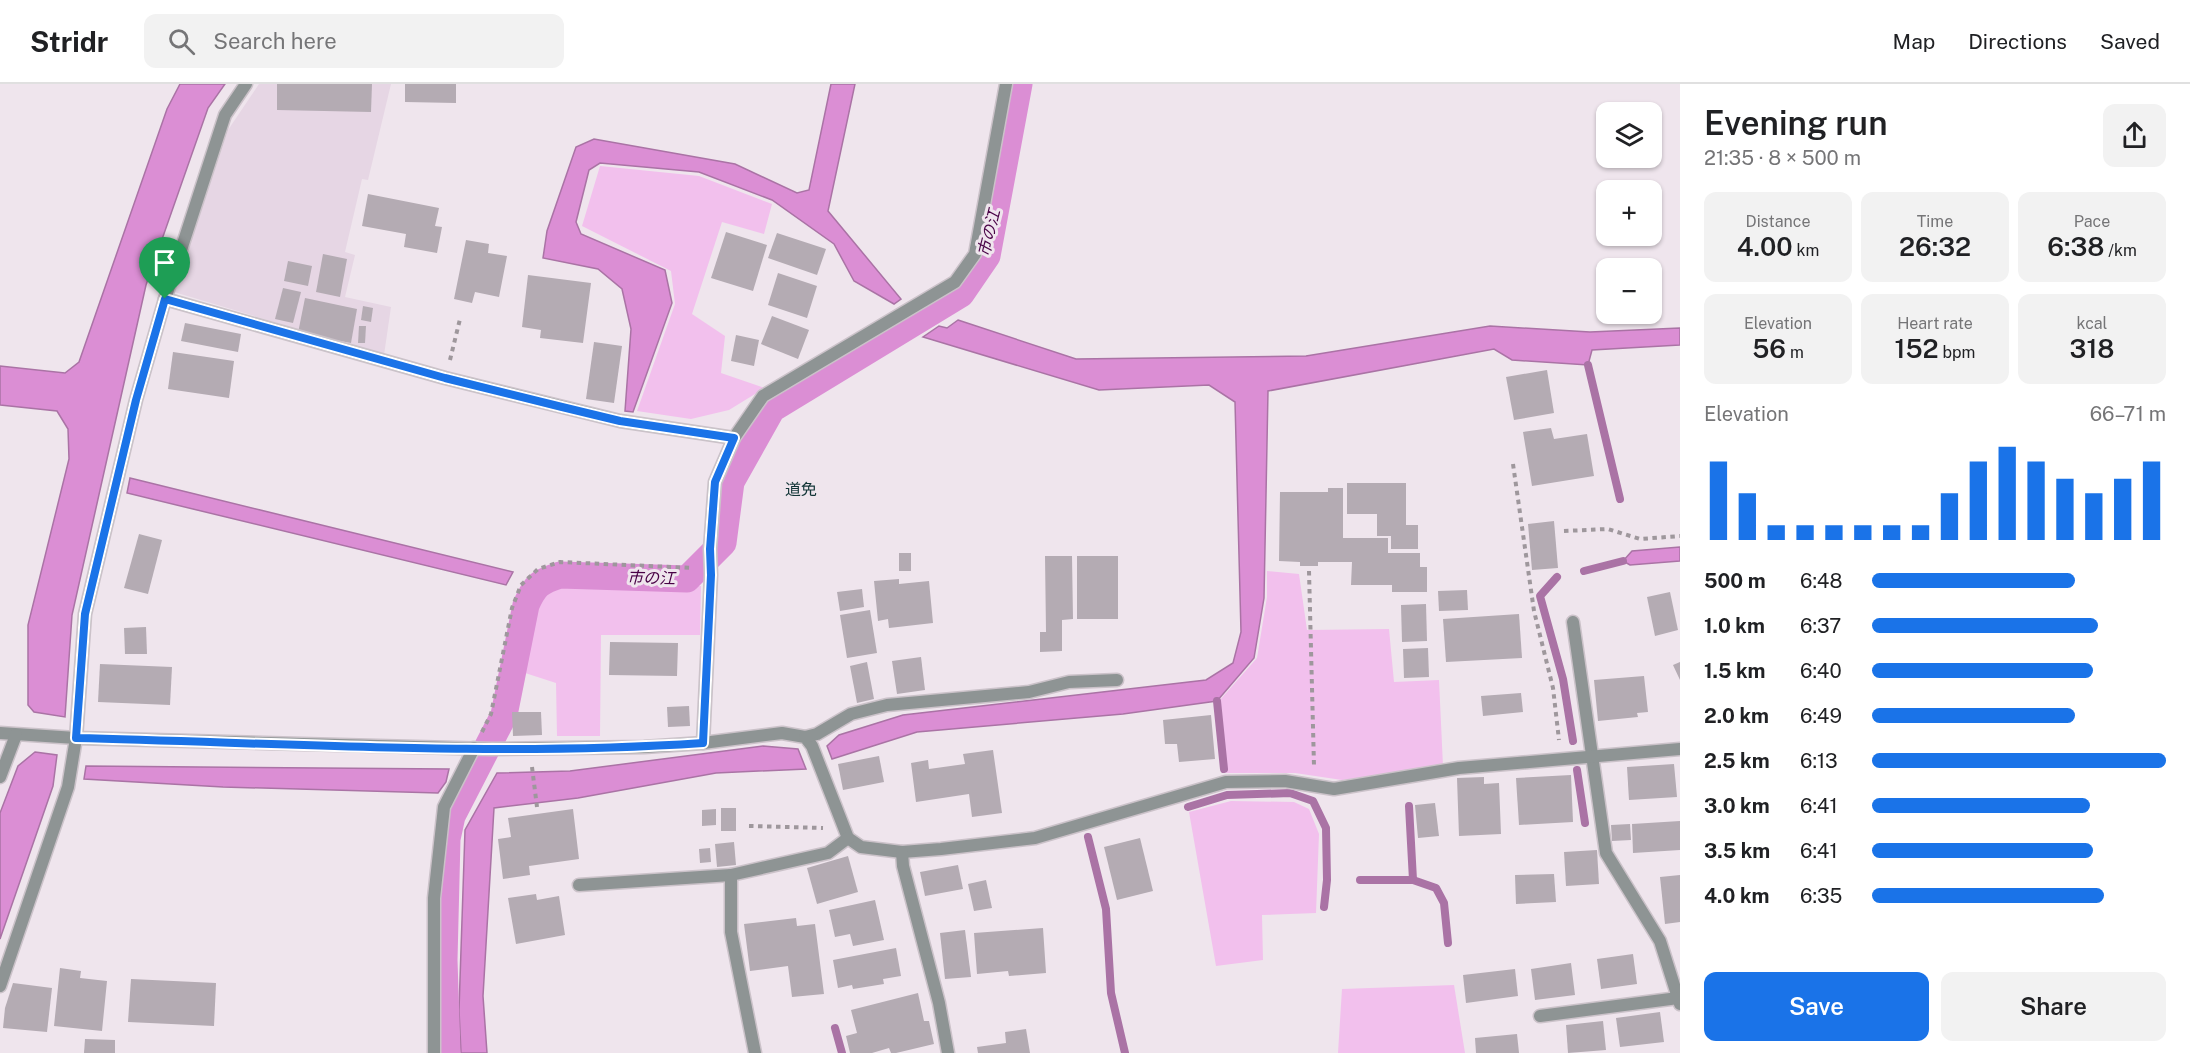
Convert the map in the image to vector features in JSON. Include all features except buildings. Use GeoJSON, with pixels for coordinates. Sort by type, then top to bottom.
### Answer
{"type":"FeatureCollection","features":[{"type":"Feature","properties":{"kind":"street"},"geometry":{"type":"LineString","coordinates":[[0,986],[68,787],[76,738],[85,614],[136,400],[165,299],[225,115],[246,84]]}},
{"type":"Feature","properties":{"kind":"street"},"geometry":{"type":"LineString","coordinates":[[703,743],[710,549],[715,482],[734,438],[763,396],[955,282],[975,254],[1006,84]]}},
{"type":"Feature","properties":{"kind":"street"},"geometry":{"type":"LineString","coordinates":[[165,299],[445,378],[620,421],[734,438]]}},
{"type":"Feature","properties":{"kind":"street"},"geometry":{"type":"LineString","coordinates":[[1540,1016],[1679,1001],[1660,941],[1606,853],[1573,622]]}},
{"type":"Feature","properties":{"kind":"street"},"geometry":{"type":"LineString","coordinates":[[0,733],[76,738],[492,749],[644,747],[782,734],[805,737],[817,734],[851,714],[887,705],[1029,692],[1069,682],[1117,680]]}},
{"type":"Feature","properties":{"kind":"street"},"geometry":{"type":"LineString","coordinates":[[0,777],[16,735]]}},
{"type":"Feature","properties":{"kind":"street"},"geometry":{"type":"LineString","coordinates":[[805,737],[812,746],[847,833],[861,847],[902,852],[1035,837],[1226,782],[1285,781],[1334,789],[1459,768],[1680,749]]}},
{"type":"Feature","properties":{"kind":"street"},"geometry":{"type":"LineString","coordinates":[[434,1053],[434,898],[444,807],[474,748]]}},
{"type":"Feature","properties":{"kind":"street"},"geometry":{"type":"LineString","coordinates":[[579,885],[732,875],[828,853],[847,833]]}},
{"type":"Feature","properties":{"kind":"street"},"geometry":{"type":"LineString","coordinates":[[902,852],[903,867],[939,1003],[948,1053]]}},
{"type":"Feature","properties":{"kind":"street"},"geometry":{"type":"LineString","coordinates":[[732,875],[732,932],[755,1053]]}},
{"type":"Feature","properties":{"kind":"path"},"geometry":{"type":"LineString","coordinates":[[445,378],[459,319]]}},
{"type":"Feature","properties":{"kind":"path"},"geometry":{"type":"LineString","coordinates":[[1513,464],[1534,611],[1553,688],[1561,759]]}},
{"type":"Feature","properties":{"kind":"path"},"geometry":{"type":"LineString","coordinates":[[1564,531],[1608,529],[1640,539],[1680,536]]}},
{"type":"Feature","properties":{"kind":"path"},"geometry":{"type":"LineString","coordinates":[[474,748],[491,714],[512,608],[521,585],[538,569],[560,562],[689,568]]}},
{"type":"Feature","properties":{"kind":"path"},"geometry":{"type":"LineString","coordinates":[[1309,571],[1314,785]]}},
{"type":"Feature","properties":{"kind":"path"},"geometry":{"type":"LineString","coordinates":[[529,748],[537,807]]}},
{"type":"Feature","properties":{"kind":"path"},"geometry":{"type":"LineString","coordinates":[[749,826],[847,833]]}},
{"type":"Feature","properties":{"kind":"shaded area"},"geometry":{"type":"Polygon","coordinates":[[[180,84],[225,84],[208,108],[146,285],[72,615],[65,717],[34,712],[28,705],[28,625],[69,459],[68,429],[57,411],[0,405],[0,366],[65,373],[79,362],[167,109],[180,84]]]}},
{"type":"Feature","properties":{"kind":"shaded area"},"geometry":{"type":"Polygon","coordinates":[[[259,84],[391,84],[368,180],[362,179],[345,252],[355,255],[345,297],[391,307],[384,355],[174,292],[228,130],[259,84]]]}},
{"type":"Feature","properties":{"kind":"shaded area"},"geometry":{"type":"Polygon","coordinates":[[[831,84],[855,84],[828,211],[901,299],[894,304],[854,281],[834,244],[772,200],[699,172],[600,163],[589,170],[576,222],[581,234],[665,270],[672,303],[633,412],[625,411],[631,329],[622,289],[598,269],[543,258],[547,231],[576,147],[594,139],[735,164],[797,193],[809,190],[831,84]]]}},
{"type":"Feature","properties":{"kind":"shaded area"},"geometry":{"type":"Polygon","coordinates":[[[600,166],[699,176],[772,204],[764,234],[722,222],[692,314],[725,336],[721,373],[765,388],[729,410],[691,419],[637,411],[675,304],[671,271],[582,226],[600,166]]]}},
{"type":"Feature","properties":{"kind":"shaded area"},"geometry":{"type":"Polygon","coordinates":[[[958,320],[1076,359],[1306,356],[1490,326],[1590,332],[1680,328],[1680,345],[1592,350],[1588,365],[1512,360],[1494,349],[1268,391],[1264,598],[1254,658],[1217,701],[1123,714],[917,732],[832,759],[827,746],[839,735],[903,715],[1206,680],[1233,663],[1241,632],[1235,402],[1209,385],[1099,390],[923,337],[939,326],[947,328],[958,320]]]}},
{"type":"Feature","properties":{"kind":"shaded area"},"geometry":{"type":"Polygon","coordinates":[[[130,478],[513,572],[506,585],[127,493],[130,478]]]}},
{"type":"Feature","properties":{"kind":"shaded area"},"geometry":{"type":"Polygon","coordinates":[[[1680,547],[1680,561],[1630,565],[1623,561],[1632,551],[1680,547]]]}},
{"type":"Feature","properties":{"kind":"shaded area"},"geometry":{"type":"Polygon","coordinates":[[[1267,571],[1299,574],[1307,630],[1389,629],[1394,682],[1439,680],[1443,766],[1342,780],[1295,773],[1226,773],[1219,701],[1257,658],[1267,597],[1267,571]]]}},
{"type":"Feature","properties":{"kind":"shaded area"},"geometry":{"type":"Polygon","coordinates":[[[556,582],[701,586],[700,635],[601,635],[600,736],[557,736],[556,683],[522,672],[538,596],[556,582]]]}},
{"type":"Feature","properties":{"kind":"shaded area"},"geometry":{"type":"Polygon","coordinates":[[[763,746],[798,749],[806,769],[716,773],[578,798],[494,808],[483,996],[487,1053],[461,1053],[459,1010],[465,830],[497,773],[570,771],[763,746]]]}},
{"type":"Feature","properties":{"kind":"shaded area"},"geometry":{"type":"Polygon","coordinates":[[[35,752],[57,755],[53,786],[0,939],[0,813],[18,766],[35,752]]]}},
{"type":"Feature","properties":{"kind":"shaded area"},"geometry":{"type":"Polygon","coordinates":[[[86,766],[449,769],[446,782],[438,793],[223,787],[84,779],[86,766]]]}},
{"type":"Feature","properties":{"kind":"shaded area"},"geometry":{"type":"Polygon","coordinates":[[[1231,801],[1294,802],[1309,809],[1319,834],[1316,913],[1262,915],[1263,960],[1216,966],[1189,812],[1231,801]]]}},
{"type":"Feature","properties":{"kind":"shaded area"},"geometry":{"type":"Polygon","coordinates":[[[1454,985],[1465,1053],[1338,1053],[1342,989],[1454,985]]]}},
{"type":"Feature","properties":{"kind":"waterway","name":"市の江"},"geometry":{"type":"LineString","coordinates":[[447,1053],[444,960],[447,839],[452,816],[504,715],[526,605],[532,593],[542,582],[560,575],[687,579],[723,543],[731,482],[772,409],[961,294],[987,256],[1019,84]]}},
{"type":"Feature","properties":{"kind":"waterway"},"geometry":{"type":"LineString","coordinates":[[1588,365],[1620,499]]}},
{"type":"Feature","properties":{"kind":"waterway"},"geometry":{"type":"LineString","coordinates":[[1584,571],[1623,561]]}},
{"type":"Feature","properties":{"kind":"waterway"},"geometry":{"type":"LineString","coordinates":[[1557,577],[1540,596],[1563,679],[1573,741]]}},
{"type":"Feature","properties":{"kind":"waterway"},"geometry":{"type":"LineString","coordinates":[[1217,701],[1224,769]]}},
{"type":"Feature","properties":{"kind":"waterway"},"geometry":{"type":"LineString","coordinates":[[1577,770],[1585,823]]}},
{"type":"Feature","properties":{"kind":"waterway"},"geometry":{"type":"LineString","coordinates":[[1188,807],[1227,795],[1290,793],[1313,801],[1326,828],[1327,880],[1324,907]]}},
{"type":"Feature","properties":{"kind":"waterway"},"geometry":{"type":"LineString","coordinates":[[1409,806],[1413,880]]}},
{"type":"Feature","properties":{"kind":"waterway"},"geometry":{"type":"LineString","coordinates":[[1088,837],[1106,909],[1111,993],[1125,1053]]}},
{"type":"Feature","properties":{"kind":"waterway"},"geometry":{"type":"LineString","coordinates":[[1360,880],[1413,880],[1436,888],[1444,903],[1448,943]]}},
{"type":"Feature","properties":{"kind":"waterway"},"geometry":{"type":"LineString","coordinates":[[835,1028],[842,1053]]}},
{"type":"Feature","properties":{"kind":"district","name":"道免"},"geometry":{"type":"Point","coordinates":[801,489]}},
{"type":"Feature","properties":{"kind":"route"},"geometry":{"type":"LineString","coordinates":[[165,299],[445,378],[562,407],[620,421],[734,438],[715,482],[710,549],[711,575],[703,743],[644,747],[492,749],[76,738],[85,614],[136,400],[165,299]]}}]}
